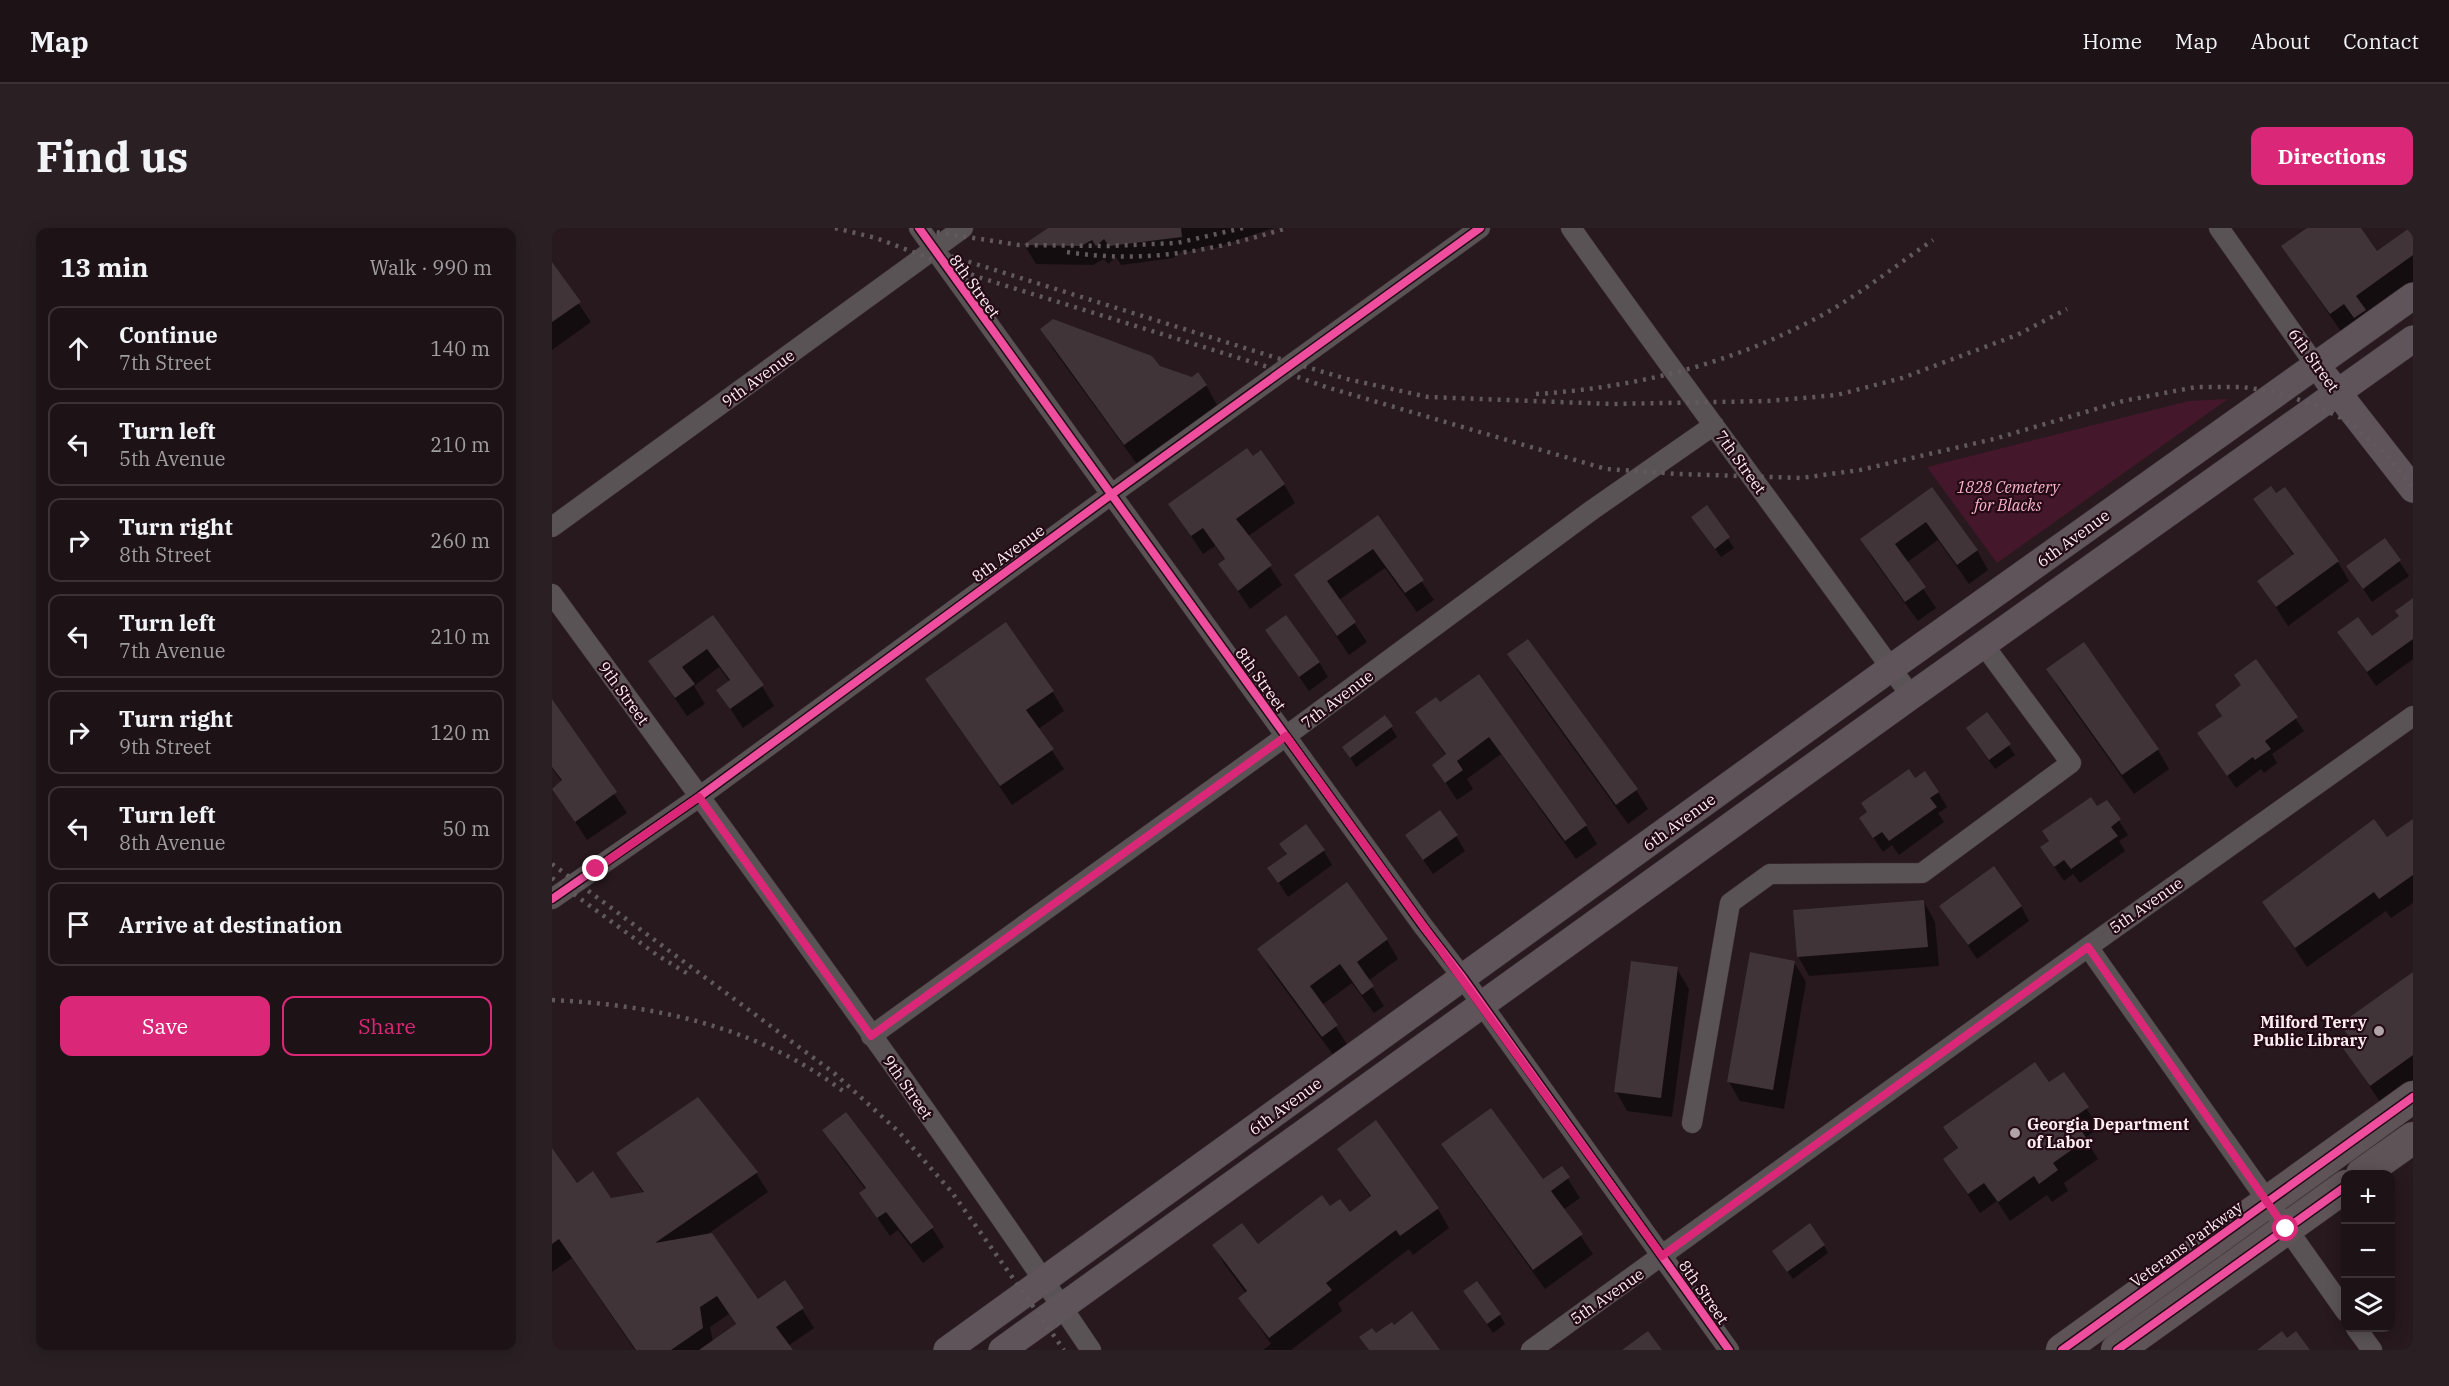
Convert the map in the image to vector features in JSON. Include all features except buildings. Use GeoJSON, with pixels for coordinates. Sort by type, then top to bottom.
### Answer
{"type":"FeatureCollection","features":[{"type":"Feature","properties":{"kind":"main road","name":"6th Avenue"},"geometry":{"type":"LineString","coordinates":[[947,1350],[1892,668],[2413,296]]}},
{"type":"Feature","properties":{"kind":"main road","name":"6th Avenue"},"geometry":{"type":"LineString","coordinates":[[1002,1350],[1983,644],[2413,339]]}},
{"type":"Feature","properties":{"kind":"main road","name":"6th Street"},"geometry":{"type":"LineString","coordinates":[[2316,366],[2413,489]]}},
{"type":"Feature","properties":{"kind":"main road","name":"Veterans Parkway"},"geometry":{"type":"LineString","coordinates":[[2062,1350],[2413,1098]]}},
{"type":"Feature","properties":{"kind":"main road"},"geometry":{"type":"LineString","coordinates":[[2368,1170],[2413,1138]]}},
{"type":"Feature","properties":{"kind":"main road"},"geometry":{"type":"LineString","coordinates":[[2117,1350],[2341,1190]]}},
{"type":"Feature","properties":{"kind":"street","name":"8th Street"},"geometry":{"type":"LineString","coordinates":[[919,228],[1423,926],[1482,1004],[1729,1350]]}},
{"type":"Feature","properties":{"kind":"street","name":"9th Avenue"},"geometry":{"type":"LineString","coordinates":[[552,527],[963,228]]}},
{"type":"Feature","properties":{"kind":"street","name":"8th Avenue"},"geometry":{"type":"LineString","coordinates":[[552,899],[699,797],[1480,228]]}},
{"type":"Feature","properties":{"kind":"street","name":"7th Street"},"geometry":{"type":"LineString","coordinates":[[1571,228],[1911,696]]}},
{"type":"Feature","properties":{"kind":"street","name":"6th Street"},"geometry":{"type":"LineString","coordinates":[[2218,228],[2316,366]]}},
{"type":"Feature","properties":{"kind":"street","name":"7th Avenue"},"geometry":{"type":"LineString","coordinates":[[871,1036],[1286,736],[1592,510],[1714,425]]}},
{"type":"Feature","properties":{"kind":"street","name":"9th Street"},"geometry":{"type":"LineString","coordinates":[[552,594],[871,1036],[1091,1350]]}},
{"type":"Feature","properties":{"kind":"street"},"geometry":{"type":"LineString","coordinates":[[1692,1123],[1730,903],[1770,874],[1922,873],[2071,762],[1983,644]]}},
{"type":"Feature","properties":{"kind":"street","name":"5th Avenue"},"geometry":{"type":"LineString","coordinates":[[1531,1350],[2088,947],[2413,716]]}},
{"type":"Feature","properties":{"kind":"street"},"geometry":{"type":"LineString","coordinates":[[2088,947],[2341,1305]]}},
{"type":"Feature","properties":{"kind":"street"},"geometry":{"type":"LineString","coordinates":[[2359,1332],[2372,1350]]}},
{"type":"Feature","properties":{"kind":"green space","name":"1828 Cemetery for Blacks"},"geometry":{"type":"Polygon","coordinates":[[[2228,399],[1997,563],[1927,467],[2189,401],[2228,399]]]}},
{"type":"Feature","properties":{"kind":"railway"},"geometry":{"type":"LineString","coordinates":[[835,228],[876,238],[981,278],[1326,387],[1606,469],[1801,478],[1860,470],[1994,439],[2123,401],[2196,387],[2242,387],[2277,392],[2317,406],[2341,418],[2389,457],[2413,489]]}},
{"type":"Feature","properties":{"kind":"railway"},"geometry":{"type":"LineString","coordinates":[[910,228],[1019,245],[1109,246],[1177,243],[1243,228]]}},
{"type":"Feature","properties":{"kind":"railway"},"geometry":{"type":"LineString","coordinates":[[1067,252],[1124,257],[1152,256],[1205,249],[1287,228]]}},
{"type":"Feature","properties":{"kind":"railway"},"geometry":{"type":"LineString","coordinates":[[1536,394],[1641,380],[1709,363],[1743,351],[1824,314],[1933,240]]}},
{"type":"Feature","properties":{"kind":"railway"},"geometry":{"type":"LineString","coordinates":[[934,251],[1347,379],[1428,397],[1612,404],[1768,401],[1837,395],[1902,378],[2017,335],[2067,309]]}},
{"type":"Feature","properties":{"kind":"railway"},"geometry":{"type":"LineString","coordinates":[[552,864],[834,1073],[899,1132],[951,1191],[1064,1350]]}},
{"type":"Feature","properties":{"kind":"railway"},"geometry":{"type":"LineString","coordinates":[[552,878],[657,955],[688,974]]}},
{"type":"Feature","properties":{"kind":"railway"},"geometry":{"type":"LineString","coordinates":[[552,1000],[629,1007],[705,1023],[776,1050],[843,1091]]}},
{"type":"Feature","properties":{"kind":"cycle path"},"geometry":{"type":"LineString","coordinates":[[919,228],[1423,926],[1463,978],[1729,1350]]}},
{"type":"Feature","properties":{"kind":"cycle path"},"geometry":{"type":"LineString","coordinates":[[552,899],[699,797],[1480,228]]}},
{"type":"Feature","properties":{"kind":"cycle path"},"geometry":{"type":"LineString","coordinates":[[2062,1350],[2413,1097]]}},
{"type":"Feature","properties":{"kind":"cycle path"},"geometry":{"type":"LineString","coordinates":[[2117,1350],[2341,1190]]}},
{"type":"Feature","properties":{"kind":"place","name":"Milford Terry Public Library"},"geometry":{"type":"Point","coordinates":[2379,1031]}},
{"type":"Feature","properties":{"kind":"place","name":"Georgia Department of Labor"},"geometry":{"type":"Point","coordinates":[2015,1133]}},
{"type":"Feature","properties":{"kind":"route"},"geometry":{"type":"LineString","coordinates":[[596,869],[699,797],[871,1036],[1286,736],[1662,1256],[2088,947],[2286,1229]]}}]}
